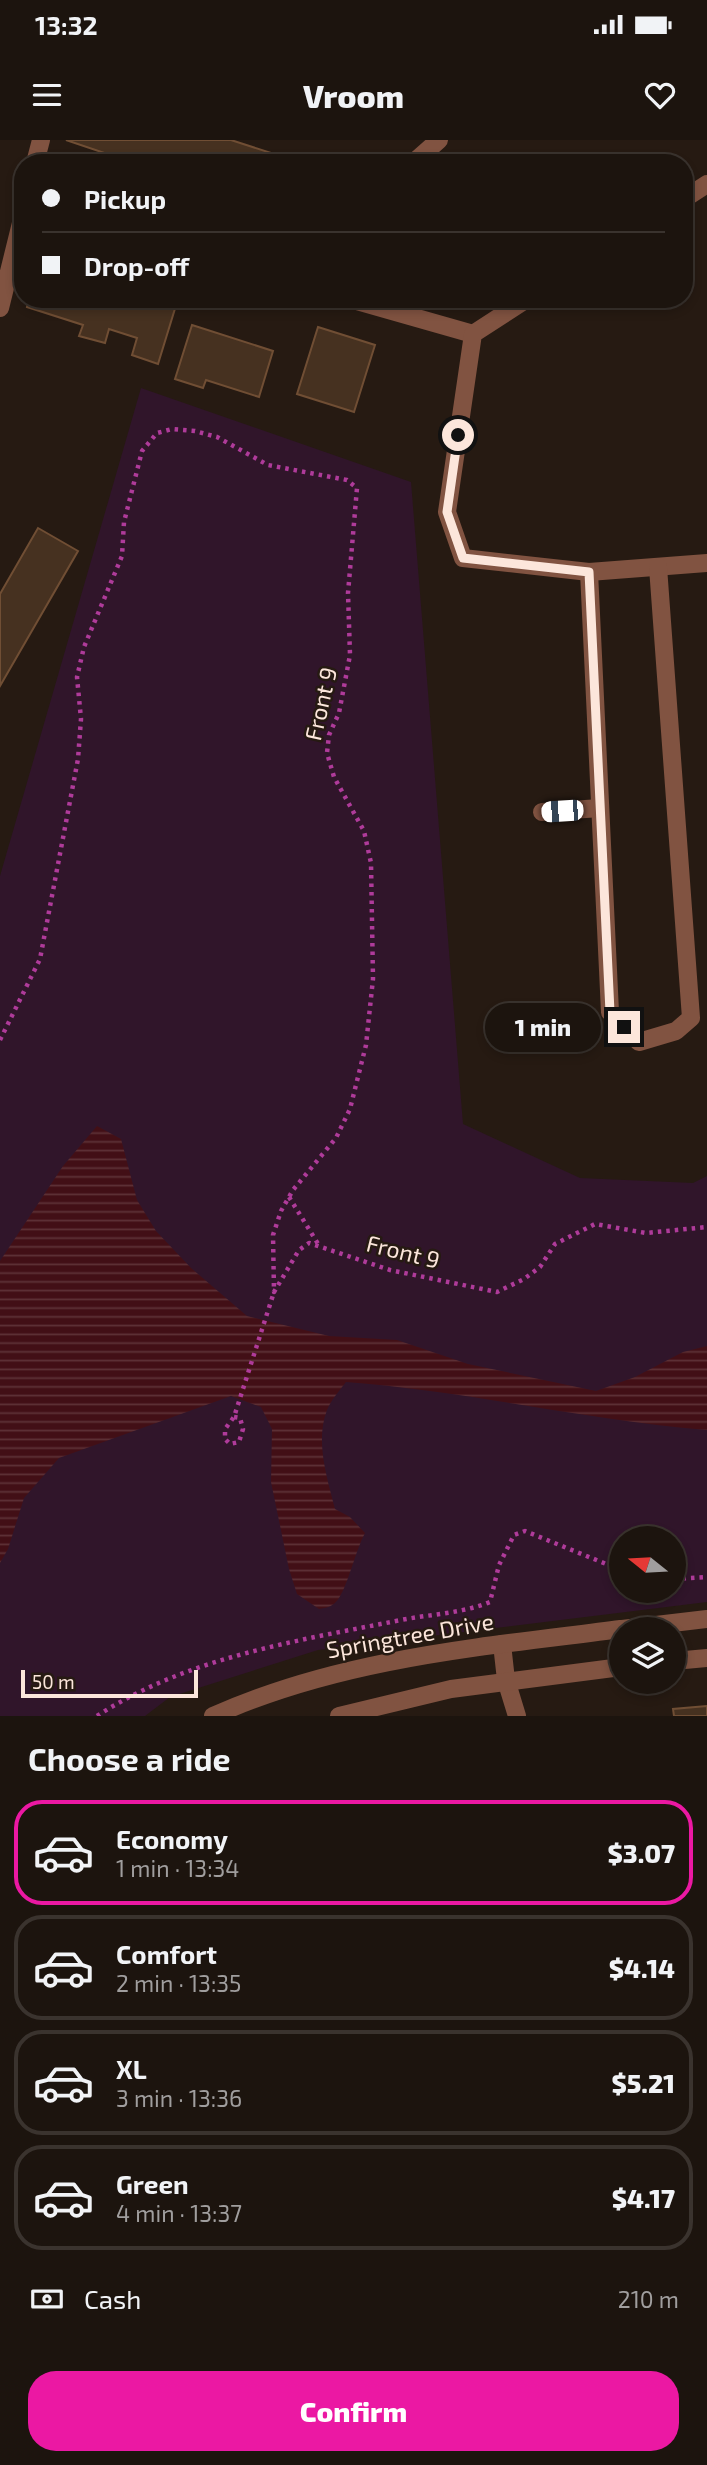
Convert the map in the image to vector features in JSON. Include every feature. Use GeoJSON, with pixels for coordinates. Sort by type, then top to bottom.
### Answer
{"type":"FeatureCollection","features":[{"type":"Feature","properties":{"kind":"street"},"geometry":{"type":"LineString","coordinates":[[423,154],[439,140]]}},
{"type":"Feature","properties":{"kind":"street"},"geometry":{"type":"LineString","coordinates":[[0,308],[14,251]]}},
{"type":"Feature","properties":{"kind":"street"},"geometry":{"type":"LineString","coordinates":[[381,308],[472,334],[513,308]]}},
{"type":"Feature","properties":{"kind":"street"},"geometry":{"type":"LineString","coordinates":[[472,334],[447,512],[463,558],[589,572],[707,563]]}},
{"type":"Feature","properties":{"kind":"street"},"geometry":{"type":"LineString","coordinates":[[589,572],[610,1012],[639,1042],[676,1031],[691,1018],[658,567]]}},
{"type":"Feature","properties":{"kind":"street"},"geometry":{"type":"LineString","coordinates":[[542,812],[600,808]]}},
{"type":"Feature","properties":{"kind":"street","name":"Springtree Drive"},"geometry":{"type":"LineString","coordinates":[[686,1621],[707,1619]]}},
{"type":"Feature","properties":{"kind":"street","name":"Springtree Drive"},"geometry":{"type":"LineString","coordinates":[[213,1716],[294,1684],[375,1662],[609,1631]]}},
{"type":"Feature","properties":{"kind":"street"},"geometry":{"type":"LineString","coordinates":[[502,1644],[506,1680],[517,1716]]}},
{"type":"Feature","properties":{"kind":"street"},"geometry":{"type":"LineString","coordinates":[[686,1660],[707,1658]]}},
{"type":"Feature","properties":{"kind":"street"},"geometry":{"type":"LineString","coordinates":[[339,1716],[451,1689],[609,1668]]}},
{"type":"Feature","properties":{"kind":"path","name":"Front 9"},"geometry":{"type":"LineString","coordinates":[[0,1040],[40,959],[78,760],[81,719],[77,677],[84,647],[122,556],[124,522],[142,451],[157,433],[172,429],[195,431],[217,437],[268,465],[347,480],[357,488],[348,593],[350,655],[339,713],[330,735],[327,753],[334,777],[364,831],[371,863],[373,979],[366,1045],[351,1109],[336,1138],[289,1197],[273,1235],[274,1292]]}},
{"type":"Feature","properties":{"kind":"path"},"geometry":{"type":"LineString","coordinates":[[289,1197],[320,1248]]}},
{"type":"Feature","properties":{"kind":"path","name":"Front 9"},"geometry":{"type":"LineString","coordinates":[[320,1248],[390,1270],[497,1292],[524,1279],[540,1266],[555,1244],[595,1224],[646,1233],[707,1227]]}},
{"type":"Feature","properties":{"kind":"path"},"geometry":{"type":"LineString","coordinates":[[234,1417],[240,1418],[243,1429],[239,1442],[230,1444],[225,1438],[225,1429],[234,1417],[274,1292],[299,1250],[309,1243],[320,1248]]}},
{"type":"Feature","properties":{"kind":"path"},"geometry":{"type":"LineString","coordinates":[[97,1716],[159,1685],[249,1651],[426,1615],[464,1612],[490,1602],[506,1550],[514,1535],[525,1531],[609,1565]]}},
{"type":"Feature","properties":{"kind":"path"},"geometry":{"type":"LineString","coordinates":[[686,1578],[707,1577]]}},
{"type":"Feature","properties":{"kind":"shaded area"},"geometry":{"type":"Polygon","coordinates":[[[141,388],[411,482],[463,1124],[580,1178],[693,1183],[707,1176],[707,1602],[318,1650],[170,1697],[145,1716],[0,1716],[0,876],[141,388]]]}},
{"type":"Feature","properties":{"kind":"shaded area"},"geometry":{"type":"Polygon","coordinates":[[[97,1126],[121,1139],[137,1200],[156,1231],[191,1268],[247,1316],[329,1336],[397,1340],[468,1364],[596,1391],[635,1377],[683,1352],[707,1346],[707,1430],[346,1382],[327,1410],[322,1447],[335,1509],[350,1517],[365,1533],[339,1598],[330,1606],[319,1609],[297,1594],[289,1569],[271,1482],[272,1429],[261,1407],[231,1396],[59,1458],[24,1498],[8,1549],[0,1563],[0,1261],[63,1166],[97,1126]]]}},
{"type":"Feature","properties":{"kind":"building"},"geometry":{"type":"Polygon","coordinates":[[[66,140],[231,140],[274,154],[107,154],[66,140]]]}},
{"type":"Feature","properties":{"kind":"building"},"geometry":{"type":"Polygon","coordinates":[[[30,308],[175,308],[158,364],[132,355],[137,338],[109,329],[105,343],[79,336],[83,325],[30,308]]]}},
{"type":"Feature","properties":{"kind":"building"},"geometry":{"type":"Polygon","coordinates":[[[192,325],[273,351],[259,397],[206,380],[203,388],[175,379],[192,325]]]}},
{"type":"Feature","properties":{"kind":"building"},"geometry":{"type":"Polygon","coordinates":[[[318,327],[375,345],[354,412],[297,394],[318,327]]]}},
{"type":"Feature","properties":{"kind":"building"},"geometry":{"type":"Polygon","coordinates":[[[38,528],[78,551],[0,686],[0,594],[38,528]]]}},
{"type":"Feature","properties":{"kind":"building"},"geometry":{"type":"Polygon","coordinates":[[[707,1706],[707,1716],[674,1716],[673,1709],[707,1706]]]}},
{"type":"Feature","properties":{"kind":"route"},"geometry":{"type":"LineString","coordinates":[[458,435],[447,512],[463,558],[589,572],[610,1012],[624,1027]]}}]}
